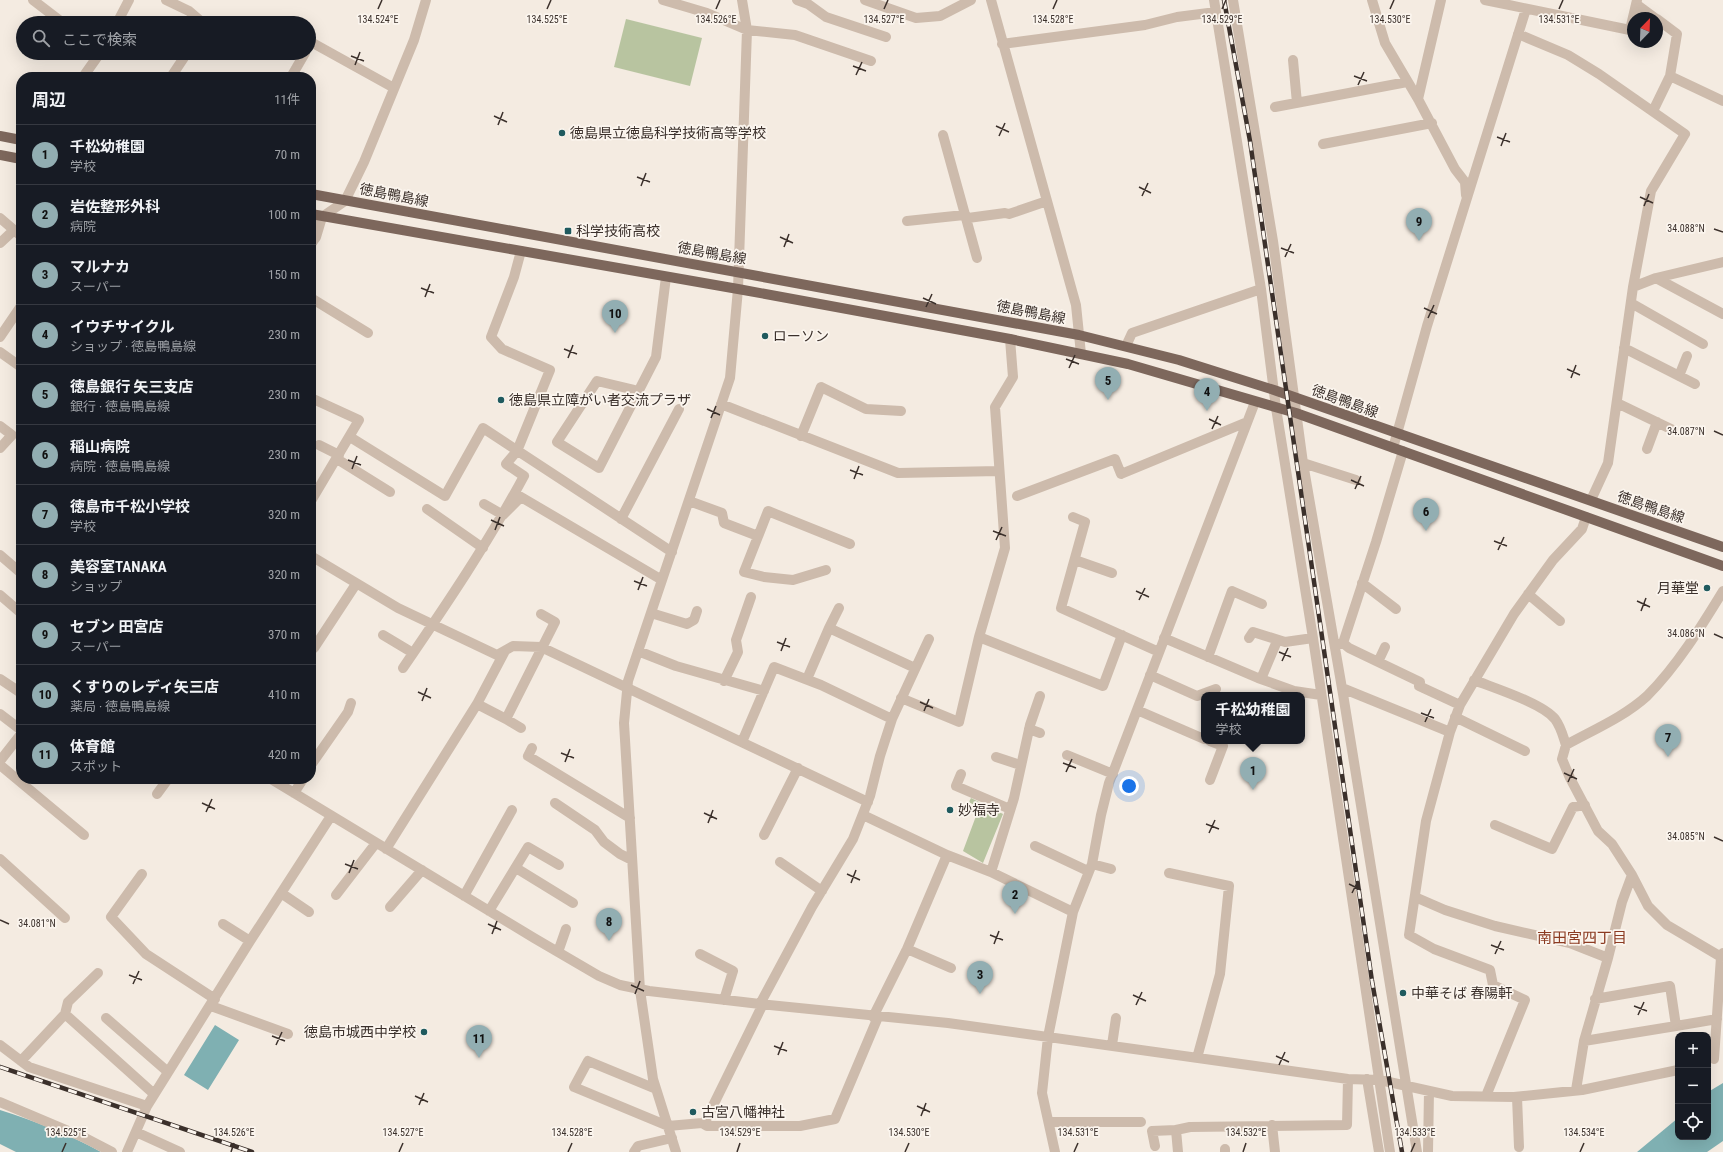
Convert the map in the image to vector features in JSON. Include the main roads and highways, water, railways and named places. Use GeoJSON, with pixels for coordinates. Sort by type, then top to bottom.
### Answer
{"type":"FeatureCollection","features":[{"type":"Feature","properties":{"kind":"main road"},"geometry":{"type":"LineString","coordinates":[[0,136],[16,139]]}},
{"type":"Feature","properties":{"kind":"main road"},"geometry":{"type":"LineString","coordinates":[[0,155],[16,158]]}},
{"type":"Feature","properties":{"kind":"main road","name":"徳島鴨島線"},"geometry":{"type":"LineString","coordinates":[[316,195],[738,271],[1079,335],[1126,346],[1274,390],[1397,435],[1591,500],[1723,547]]}},
{"type":"Feature","properties":{"kind":"main road","name":"徳島鴨島線"},"geometry":{"type":"LineString","coordinates":[[316,215],[738,289],[1010,339],[1128,364],[1296,413],[1723,566]]}},
{"type":"Feature","properties":{"kind":"water"},"geometry":{"type":"Polygon","coordinates":[[[215,1025],[239,1040],[208,1090],[184,1075],[215,1025]]]}},
{"type":"Feature","properties":{"kind":"water"},"geometry":{"type":"Polygon","coordinates":[[[1723,1083],[1723,1141],[1707,1152],[1637,1152],[1675,1120],[1675,1140],[1711,1140],[1711,1090],[1723,1083]]]}},
{"type":"Feature","properties":{"kind":"water"},"geometry":{"type":"Polygon","coordinates":[[[0,1110],[52,1128],[101,1152],[16,1152],[0,1144],[0,1110]]]}},
{"type":"Feature","properties":{"kind":"railway"},"geometry":{"type":"LineString","coordinates":[[1224,0],[1250,141],[1372,981],[1402,1152]]}},
{"type":"Feature","properties":{"kind":"railway"},"geometry":{"type":"LineString","coordinates":[[0,1067],[252,1152]]}},
{"type":"Feature","properties":{"kind":"place","name":"徳島県立徳島科学技術高等学校"},"geometry":{"type":"Point","coordinates":[562,133]}},
{"type":"Feature","properties":{"kind":"place","name":"科学技術高校"},"geometry":{"type":"Point","coordinates":[568,231]}},
{"type":"Feature","properties":{"kind":"place","name":"セブン 田宮店"},"geometry":{"type":"Point","coordinates":[1419,241]}},
{"type":"Feature","properties":{"kind":"place","name":"くすりのレディ矢三店"},"geometry":{"type":"Point","coordinates":[615,333]}},
{"type":"Feature","properties":{"kind":"place","name":"ローソン"},"geometry":{"type":"Point","coordinates":[765,336]}},
{"type":"Feature","properties":{"kind":"place","name":"徳島県立障がい者交流プラザ"},"geometry":{"type":"Point","coordinates":[501,400]}},
{"type":"Feature","properties":{"kind":"place","name":"徳島銀行 矢三支店"},"geometry":{"type":"Point","coordinates":[1108,400]}},
{"type":"Feature","properties":{"kind":"place","name":"イウチサイクル"},"geometry":{"type":"Point","coordinates":[1207,411]}},
{"type":"Feature","properties":{"kind":"place","name":"稲山病院"},"geometry":{"type":"Point","coordinates":[1426,531]}},
{"type":"Feature","properties":{"kind":"place","name":"月華堂"},"geometry":{"type":"Point","coordinates":[1707,588]}},
{"type":"Feature","properties":{"kind":"place","name":"徳島市千松小学校"},"geometry":{"type":"Point","coordinates":[1668,757]}},
{"type":"Feature","properties":{"kind":"place","name":"千松幼稚園"},"geometry":{"type":"Point","coordinates":[1253,790]}},
{"type":"Feature","properties":{"kind":"place","name":"妙福寺"},"geometry":{"type":"Point","coordinates":[950,810]}},
{"type":"Feature","properties":{"kind":"place","name":"岩佐整形外科"},"geometry":{"type":"Point","coordinates":[1015,914]}},
{"type":"Feature","properties":{"kind":"place","name":"美容室TANAKA"},"geometry":{"type":"Point","coordinates":[609,941]}},
{"type":"Feature","properties":{"kind":"place","name":"中華そば 春陽軒"},"geometry":{"type":"Point","coordinates":[1403,993]}},
{"type":"Feature","properties":{"kind":"place","name":"マルナカ"},"geometry":{"type":"Point","coordinates":[980,994]}},
{"type":"Feature","properties":{"kind":"place","name":"徳島市城西中学校"},"geometry":{"type":"Point","coordinates":[424,1032]}},
{"type":"Feature","properties":{"kind":"place","name":"体育館"},"geometry":{"type":"Point","coordinates":[479,1058]}},
{"type":"Feature","properties":{"kind":"place","name":"古宮八幡神社"},"geometry":{"type":"Point","coordinates":[693,1112]}},
{"type":"Feature","properties":{"kind":"district","name":"南田宮四丁目"},"geometry":{"type":"Point","coordinates":[1582,938]}}]}
